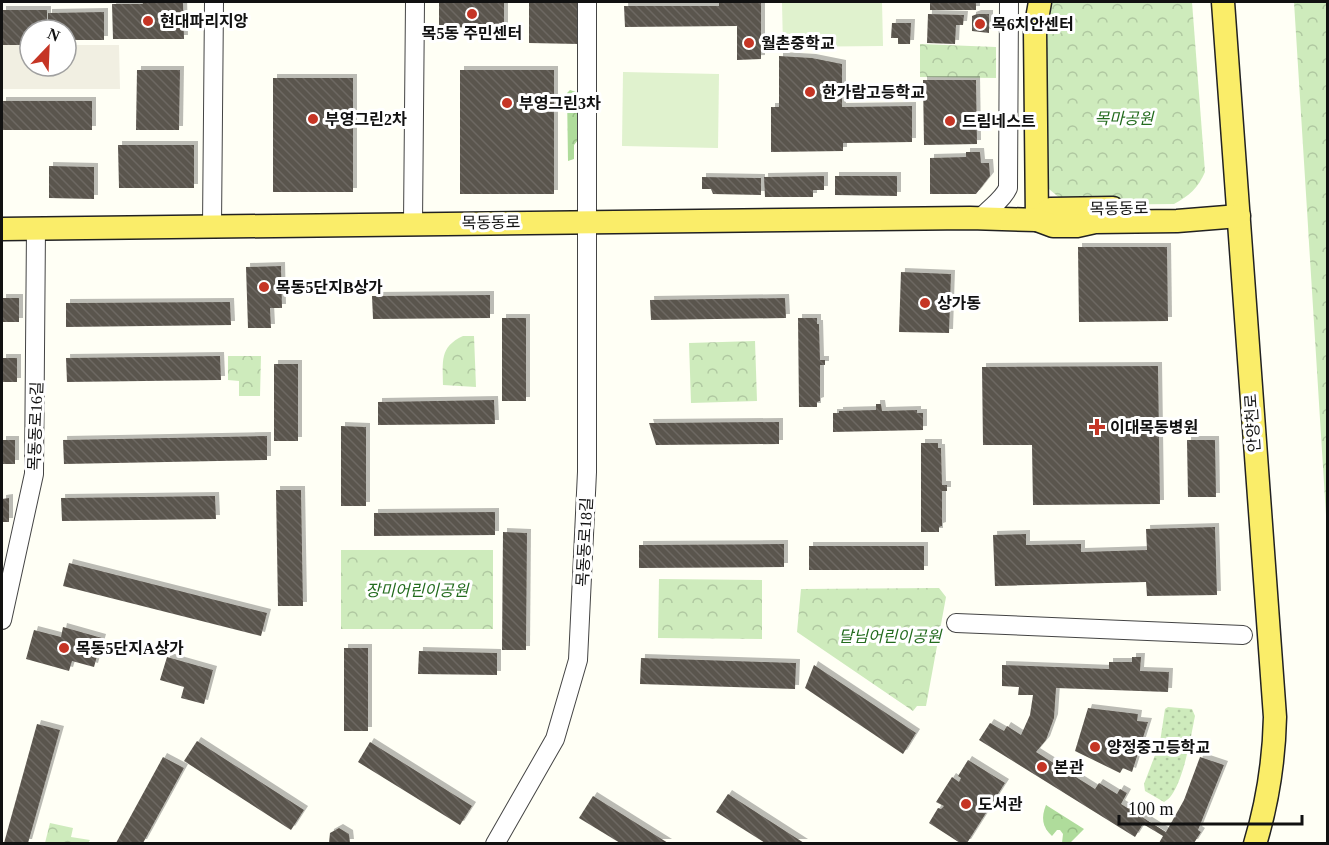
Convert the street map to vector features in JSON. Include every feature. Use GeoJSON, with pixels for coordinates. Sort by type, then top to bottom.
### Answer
{"type":"FeatureCollection","features":[{"type":"Feature","properties":{"kind":"main road"},"geometry":{"type":"LineString","coordinates":[[1037,220],[1035,30],[1040,2]]}},
{"type":"Feature","properties":{"kind":"main road","name":"안양천로"},"geometry":{"type":"LineString","coordinates":[[1223,2],[1275,717],[1273,760],[1267,804],[1255,843]]}},
{"type":"Feature","properties":{"kind":"main road","name":"목동동로"},"geometry":{"type":"LineString","coordinates":[[2,229],[981,218],[1037,220],[1053,226],[1077,226],[1095,222],[1178,221],[1239,216]]}},
{"type":"Feature","properties":{"kind":"street"},"geometry":{"type":"LineString","coordinates":[[212,226],[214,2]]}},
{"type":"Feature","properties":{"kind":"street"},"geometry":{"type":"LineString","coordinates":[[413,224],[415,2]]}},
{"type":"Feature","properties":{"kind":"street","name":"목동동로18길"},"geometry":{"type":"LineString","coordinates":[[495,843],[555,739],[578,660],[587,472],[587,2]]}},
{"type":"Feature","properties":{"kind":"street"},"geometry":{"type":"LineString","coordinates":[[981,218],[1004,196],[1008,188],[1009,2]]}},
{"type":"Feature","properties":{"kind":"street","name":"목동동로16길"},"geometry":{"type":"LineString","coordinates":[[2,620],[34,474],[36,228]]}},
{"type":"Feature","properties":{"kind":"street"},"geometry":{"type":"LineString","coordinates":[[956,623],[1243,635]]}},
{"type":"Feature","properties":{"kind":"green space"},"geometry":{"type":"Polygon","coordinates":[[[782,2],[882,2],[883,46],[783,47],[782,2]]]}},
{"type":"Feature","properties":{"kind":"green space","name":"목마공원"},"geometry":{"type":"Polygon","coordinates":[[[1051,2],[1192,2],[1205,172],[1193,191],[1185,197],[1174,204],[1068,205],[1049,189],[1044,34],[1051,2]]]}},
{"type":"Feature","properties":{"kind":"green space"},"geometry":{"type":"Polygon","coordinates":[[[1294,2],[1327,2],[1327,531],[1294,2]]]}},
{"type":"Feature","properties":{"kind":"green space"},"geometry":{"type":"Polygon","coordinates":[[[920,44],[996,47],[996,78],[920,77],[920,44]]]}},
{"type":"Feature","properties":{"kind":"green space"},"geometry":{"type":"Polygon","coordinates":[[[623,72],[719,74],[718,148],[622,146],[623,72]]]}},
{"type":"Feature","properties":{"kind":"green space"},"geometry":{"type":"Polygon","coordinates":[[[570,90],[579,93],[578,140],[574,145],[574,159],[568,161],[567,93],[570,90]]]}},
{"type":"Feature","properties":{"kind":"green space"},"geometry":{"type":"Polygon","coordinates":[[[463,336],[474,336],[476,387],[443,385],[443,362],[446,350],[455,340],[463,336]]]}},
{"type":"Feature","properties":{"kind":"green space"},"geometry":{"type":"Polygon","coordinates":[[[755,341],[757,401],[691,403],[689,343],[755,341]]]}},
{"type":"Feature","properties":{"kind":"green space"},"geometry":{"type":"Polygon","coordinates":[[[228,356],[261,356],[260,396],[239,396],[239,381],[228,380],[228,356]]]}},
{"type":"Feature","properties":{"kind":"green space","name":"장미어린이공원"},"geometry":{"type":"Polygon","coordinates":[[[341,550],[493,550],[493,629],[341,629],[341,550]]]}},
{"type":"Feature","properties":{"kind":"green space"},"geometry":{"type":"Polygon","coordinates":[[[659,579],[762,580],[762,639],[658,638],[659,579]]]}},
{"type":"Feature","properties":{"kind":"green space","name":"달님어린이공원"},"geometry":{"type":"Polygon","coordinates":[[[939,588],[946,597],[926,706],[917,706],[913,711],[797,632],[801,589],[939,588]]]}},
{"type":"Feature","properties":{"kind":"green space"},"geometry":{"type":"Polygon","coordinates":[[[1168,707],[1192,709],[1195,716],[1181,776],[1176,788],[1164,802],[1145,791],[1144,784],[1160,742],[1165,709],[1168,707]]]}},
{"type":"Feature","properties":{"kind":"green space"},"geometry":{"type":"Polygon","coordinates":[[[1046,805],[1084,829],[1070,843],[1062,843],[1063,834],[1060,830],[1052,836],[1046,829],[1043,814],[1046,805]]]}},
{"type":"Feature","properties":{"kind":"green space"},"geometry":{"type":"Polygon","coordinates":[[[50,823],[73,828],[71,837],[90,840],[88,843],[45,843],[50,823]]]}},
{"type":"Feature","properties":{"kind":"shaded area"},"geometry":{"type":"Polygon","coordinates":[[[2,45],[18,45],[18,78],[78,78],[78,45],[119,45],[120,89],[2,89],[2,45]]]}},
{"type":"Feature","properties":{"kind":"building","name":"현대파리지앙"},"geometry":{"type":"Polygon","coordinates":[[[142,2],[183,2],[184,39],[113,39],[112,4],[143,4],[142,2]]]}},
{"type":"Feature","properties":{"kind":"building","name":"목5동 주민센터"},"geometry":{"type":"Polygon","coordinates":[[[439,2],[504,2],[504,28],[439,27],[439,2]]]}},
{"type":"Feature","properties":{"kind":"building"},"geometry":{"type":"Polygon","coordinates":[[[529,2],[580,3],[579,44],[529,43],[529,2]]]}},
{"type":"Feature","properties":{"kind":"building","name":"월촌중학교"},"geometry":{"type":"Polygon","coordinates":[[[719,2],[761,2],[761,59],[737,60],[737,26],[625,27],[624,6],[719,6],[719,2]]]}},
{"type":"Feature","properties":{"kind":"building"},"geometry":{"type":"Polygon","coordinates":[[[930,2],[976,2],[976,10],[930,10],[930,2]]]}},
{"type":"Feature","properties":{"kind":"building"},"geometry":{"type":"Polygon","coordinates":[[[2,10],[47,10],[47,18],[18,18],[18,45],[2,45],[2,10]]]}},
{"type":"Feature","properties":{"kind":"building"},"geometry":{"type":"Polygon","coordinates":[[[104,12],[104,40],[78,40],[78,18],[48,18],[48,13],[104,12]]]}},
{"type":"Feature","properties":{"kind":"building"},"geometry":{"type":"Polygon","coordinates":[[[928,14],[964,15],[963,25],[956,25],[955,44],[927,43],[928,14]]]}},
{"type":"Feature","properties":{"kind":"building","name":"목6치안센터"},"geometry":{"type":"Polygon","coordinates":[[[989,14],[989,33],[972,31],[972,16],[989,14]]]}},
{"type":"Feature","properties":{"kind":"building"},"geometry":{"type":"Polygon","coordinates":[[[892,23],[911,23],[910,44],[898,44],[898,38],[891,38],[892,23]]]}},
{"type":"Feature","properties":{"kind":"building","name":"한가람고등학교"},"geometry":{"type":"Polygon","coordinates":[[[779,56],[812,58],[842,64],[842,107],[912,106],[912,142],[843,143],[843,151],[771,152],[771,107],[779,107],[779,56]]]}},
{"type":"Feature","properties":{"kind":"building"},"geometry":{"type":"Polygon","coordinates":[[[137,70],[180,70],[179,130],[136,130],[137,70]]]}},
{"type":"Feature","properties":{"kind":"building","name":"부영그린3차"},"geometry":{"type":"Polygon","coordinates":[[[460,70],[554,70],[554,194],[460,194],[460,70]]]}},
{"type":"Feature","properties":{"kind":"building","name":"부영그린2차"},"geometry":{"type":"Polygon","coordinates":[[[273,78],[353,78],[353,192],[273,192],[273,78]]]}},
{"type":"Feature","properties":{"kind":"building","name":"드림네스트"},"geometry":{"type":"Polygon","coordinates":[[[923,80],[976,80],[977,144],[924,145],[923,80]]]}},
{"type":"Feature","properties":{"kind":"building"},"geometry":{"type":"Polygon","coordinates":[[[2,101],[92,101],[92,130],[2,130],[2,101]]]}},
{"type":"Feature","properties":{"kind":"building"},"geometry":{"type":"Polygon","coordinates":[[[118,145],[194,145],[194,188],[119,188],[118,145]]]}},
{"type":"Feature","properties":{"kind":"building"},"geometry":{"type":"Polygon","coordinates":[[[966,152],[980,152],[981,163],[989,163],[990,176],[976,194],[930,194],[930,158],[966,157],[966,152]]]}},
{"type":"Feature","properties":{"kind":"building"},"geometry":{"type":"Polygon","coordinates":[[[49,166],[94,167],[94,199],[49,198],[49,166]]]}},
{"type":"Feature","properties":{"kind":"building"},"geometry":{"type":"Polygon","coordinates":[[[824,176],[824,190],[813,190],[813,197],[765,197],[764,177],[824,176]]]}},
{"type":"Feature","properties":{"kind":"building"},"geometry":{"type":"Polygon","coordinates":[[[835,176],[897,176],[897,196],[835,195],[835,176]]]}},
{"type":"Feature","properties":{"kind":"building"},"geometry":{"type":"Polygon","coordinates":[[[702,177],[761,178],[761,195],[713,194],[711,189],[702,189],[702,177]]]}},
{"type":"Feature","properties":{"kind":"building"},"geometry":{"type":"Polygon","coordinates":[[[1078,247],[1167,247],[1168,321],[1079,322],[1078,247]]]}},
{"type":"Feature","properties":{"kind":"building","name":"목동5단지B상가"},"geometry":{"type":"Polygon","coordinates":[[[281,266],[282,308],[270,308],[271,328],[248,328],[246,267],[281,266]]]}},
{"type":"Feature","properties":{"kind":"building","name":"상가동"},"geometry":{"type":"Polygon","coordinates":[[[901,272],[951,274],[949,333],[899,332],[901,272]]]}},
{"type":"Feature","properties":{"kind":"building"},"geometry":{"type":"Polygon","coordinates":[[[490,295],[490,318],[373,319],[372,296],[490,295]]]}},
{"type":"Feature","properties":{"kind":"building"},"geometry":{"type":"Polygon","coordinates":[[[2,298],[19,298],[19,322],[2,322],[2,298]]]}},
{"type":"Feature","properties":{"kind":"building"},"geometry":{"type":"Polygon","coordinates":[[[785,298],[786,318],[651,320],[650,300],[785,298]]]}},
{"type":"Feature","properties":{"kind":"building"},"geometry":{"type":"Polygon","coordinates":[[[230,302],[231,325],[66,327],[66,303],[230,302]]]}},
{"type":"Feature","properties":{"kind":"building"},"geometry":{"type":"Polygon","coordinates":[[[502,318],[526,318],[526,401],[502,401],[502,318]]]}},
{"type":"Feature","properties":{"kind":"building"},"geometry":{"type":"Polygon","coordinates":[[[798,318],[817,318],[817,324],[819,324],[820,360],[825,360],[825,365],[820,365],[820,401],[817,402],[817,407],[799,407],[798,318]]]}},
{"type":"Feature","properties":{"kind":"building"},"geometry":{"type":"Polygon","coordinates":[[[220,356],[221,380],[67,382],[66,358],[220,356]]]}},
{"type":"Feature","properties":{"kind":"building"},"geometry":{"type":"Polygon","coordinates":[[[2,358],[17,358],[17,382],[2,382],[2,358]]]}},
{"type":"Feature","properties":{"kind":"building"},"geometry":{"type":"Polygon","coordinates":[[[274,364],[298,364],[298,441],[274,441],[274,364]]]}},
{"type":"Feature","properties":{"kind":"building"},"geometry":{"type":"Polygon","coordinates":[[[1158,366],[1160,504],[1033,505],[1032,445],[983,445],[982,367],[1158,366]]]}},
{"type":"Feature","properties":{"kind":"building"},"geometry":{"type":"Polygon","coordinates":[[[494,400],[495,424],[378,425],[378,402],[494,400]]]}},
{"type":"Feature","properties":{"kind":"building"},"geometry":{"type":"Polygon","coordinates":[[[876,404],[881,404],[882,411],[917,410],[917,413],[923,413],[923,430],[833,432],[833,413],[876,410],[876,404]]]}},
{"type":"Feature","properties":{"kind":"building"},"geometry":{"type":"Polygon","coordinates":[[[779,422],[779,444],[656,445],[649,423],[779,422]]]}},
{"type":"Feature","properties":{"kind":"building"},"geometry":{"type":"Polygon","coordinates":[[[341,426],[366,427],[366,506],[341,506],[341,426]]]}},
{"type":"Feature","properties":{"kind":"building"},"geometry":{"type":"Polygon","coordinates":[[[267,436],[267,460],[64,464],[63,440],[267,436]]]}},
{"type":"Feature","properties":{"kind":"building"},"geometry":{"type":"Polygon","coordinates":[[[2,440],[15,440],[15,464],[2,464],[2,440]]]}},
{"type":"Feature","properties":{"kind":"building"},"geometry":{"type":"Polygon","coordinates":[[[1187,440],[1215,440],[1216,497],[1188,497],[1187,440]]]}},
{"type":"Feature","properties":{"kind":"building"},"geometry":{"type":"Polygon","coordinates":[[[921,443],[938,443],[938,448],[941,448],[942,485],[947,485],[947,491],[942,491],[942,526],[939,527],[939,532],[921,532],[921,443]]]}},
{"type":"Feature","properties":{"kind":"building"},"geometry":{"type":"Polygon","coordinates":[[[276,490],[301,490],[303,606],[278,606],[276,490]]]}},
{"type":"Feature","properties":{"kind":"building"},"geometry":{"type":"Polygon","coordinates":[[[215,496],[216,519],[62,521],[61,498],[215,496]]]}},
{"type":"Feature","properties":{"kind":"building"},"geometry":{"type":"Polygon","coordinates":[[[9,498],[9,522],[2,522],[2,499],[9,498]]]}},
{"type":"Feature","properties":{"kind":"building"},"geometry":{"type":"Polygon","coordinates":[[[495,512],[495,535],[374,536],[374,513],[495,512]]]}},
{"type":"Feature","properties":{"kind":"building"},"geometry":{"type":"Polygon","coordinates":[[[1215,527],[1217,595],[1147,596],[1146,582],[995,586],[993,535],[1026,534],[1026,545],[1081,544],[1081,552],[1147,550],[1146,529],[1215,527]]]}},
{"type":"Feature","properties":{"kind":"building"},"geometry":{"type":"Polygon","coordinates":[[[503,532],[527,533],[526,650],[502,650],[503,532]]]}},
{"type":"Feature","properties":{"kind":"building"},"geometry":{"type":"Polygon","coordinates":[[[784,544],[784,567],[639,568],[639,545],[784,544]]]}},
{"type":"Feature","properties":{"kind":"building"},"geometry":{"type":"Polygon","coordinates":[[[809,546],[924,546],[924,570],[809,570],[809,546]]]}},
{"type":"Feature","properties":{"kind":"building"},"geometry":{"type":"Polygon","coordinates":[[[69,563],[267,613],[261,636],[63,586],[69,563]]]}},
{"type":"Feature","properties":{"kind":"building","name":"목동5단지A상가"},"geometry":{"type":"Polygon","coordinates":[[[63,627],[102,638],[94,667],[72,661],[69,671],[26,659],[34,630],[61,637],[63,627]]]}},
{"type":"Feature","properties":{"kind":"building"},"geometry":{"type":"Polygon","coordinates":[[[344,648],[368,648],[368,731],[344,731],[344,648]]]}},
{"type":"Feature","properties":{"kind":"building"},"geometry":{"type":"Polygon","coordinates":[[[419,651],[497,653],[497,675],[418,674],[419,651]]]}},
{"type":"Feature","properties":{"kind":"building"},"geometry":{"type":"Polygon","coordinates":[[[167,657],[213,670],[204,704],[181,698],[184,687],[160,680],[167,657]]]}},
{"type":"Feature","properties":{"kind":"building"},"geometry":{"type":"Polygon","coordinates":[[[1132,657],[1141,657],[1140,671],[1169,672],[1168,692],[1056,688],[1054,718],[1046,740],[1036,752],[1095,789],[1099,783],[1117,794],[1120,789],[1127,793],[1121,804],[1166,832],[1184,800],[1200,757],[1224,765],[1198,830],[1201,832],[1194,843],[1159,843],[1163,836],[1143,824],[1135,837],[979,740],[990,723],[1004,731],[1007,726],[1021,735],[1030,715],[1033,695],[1018,695],[1019,687],[1002,686],[1002,665],[1109,669],[1109,662],[1132,662],[1132,657]]]}},
{"type":"Feature","properties":{"kind":"building"},"geometry":{"type":"Polygon","coordinates":[[[641,658],[796,663],[795,689],[640,684],[641,658]]]}},
{"type":"Feature","properties":{"kind":"building"},"geometry":{"type":"Polygon","coordinates":[[[814,665],[916,733],[903,754],[805,688],[814,665]]]}},
{"type":"Feature","properties":{"kind":"building"},"geometry":{"type":"Polygon","coordinates":[[[1088,708],[1138,714],[1137,721],[1148,722],[1132,772],[1123,768],[1120,773],[1075,751],[1088,708]]]}},
{"type":"Feature","properties":{"kind":"building"},"geometry":{"type":"Polygon","coordinates":[[[37,724],[60,730],[28,843],[4,843],[37,724]]]}},
{"type":"Feature","properties":{"kind":"building"},"geometry":{"type":"Polygon","coordinates":[[[197,741],[304,810],[291,830],[184,761],[197,741]]]}},
{"type":"Feature","properties":{"kind":"building"},"geometry":{"type":"Polygon","coordinates":[[[370,742],[472,806],[460,825],[358,762],[370,742]]]}},
{"type":"Feature","properties":{"kind":"building"},"geometry":{"type":"Polygon","coordinates":[[[163,757],[184,768],[143,843],[116,843],[163,757]]]}},
{"type":"Feature","properties":{"kind":"building","name":"도서관"},"geometry":{"type":"Polygon","coordinates":[[[968,760],[1005,783],[967,843],[960,843],[929,823],[938,808],[941,809],[944,806],[936,802],[952,777],[959,782],[961,778],[958,776],[968,760]]]}},
{"type":"Feature","properties":{"kind":"building"},"geometry":{"type":"Polygon","coordinates":[[[728,794],[804,843],[765,843],[716,812],[728,794]]]}},
{"type":"Feature","properties":{"kind":"building"},"geometry":{"type":"Polygon","coordinates":[[[593,796],[668,843],[620,843],[579,818],[593,796]]]}},
{"type":"Feature","properties":{"kind":"building"},"geometry":{"type":"Polygon","coordinates":[[[339,828],[349,834],[350,843],[329,843],[330,833],[339,828]]]}},
{"type":"Feature","properties":{"kind":"place","name":"목5동 주민센터"},"geometry":{"type":"Point","coordinates":[472,14]}},
{"type":"Feature","properties":{"kind":"place","name":"현대파리지앙"},"geometry":{"type":"Point","coordinates":[148,21]}},
{"type":"Feature","properties":{"kind":"place","name":"목6치안센터"},"geometry":{"type":"Point","coordinates":[980,24]}},
{"type":"Feature","properties":{"kind":"place","name":"월촌중학교"},"geometry":{"type":"Point","coordinates":[749,43]}},
{"type":"Feature","properties":{"kind":"place","name":"한가람고등학교"},"geometry":{"type":"Point","coordinates":[810,92]}},
{"type":"Feature","properties":{"kind":"place","name":"부영그린3차"},"geometry":{"type":"Point","coordinates":[507,103]}},
{"type":"Feature","properties":{"kind":"place","name":"부영그린2차"},"geometry":{"type":"Point","coordinates":[313,119]}},
{"type":"Feature","properties":{"kind":"place","name":"드림네스트"},"geometry":{"type":"Point","coordinates":[950,121]}},
{"type":"Feature","properties":{"kind":"place","name":"목동5단지B상가"},"geometry":{"type":"Point","coordinates":[264,287]}},
{"type":"Feature","properties":{"kind":"place","name":"상가동"},"geometry":{"type":"Point","coordinates":[925,303]}},
{"type":"Feature","properties":{"kind":"place","name":"이대목동병원"},"geometry":{"type":"Point","coordinates":[1097,427]}},
{"type":"Feature","properties":{"kind":"place","name":"목동5단지A상가"},"geometry":{"type":"Point","coordinates":[64,648]}},
{"type":"Feature","properties":{"kind":"place","name":"양정중고등학교"},"geometry":{"type":"Point","coordinates":[1095,747]}},
{"type":"Feature","properties":{"kind":"place","name":"본관"},"geometry":{"type":"Point","coordinates":[1042,767]}},
{"type":"Feature","properties":{"kind":"place","name":"도서관"},"geometry":{"type":"Point","coordinates":[966,804]}}]}
